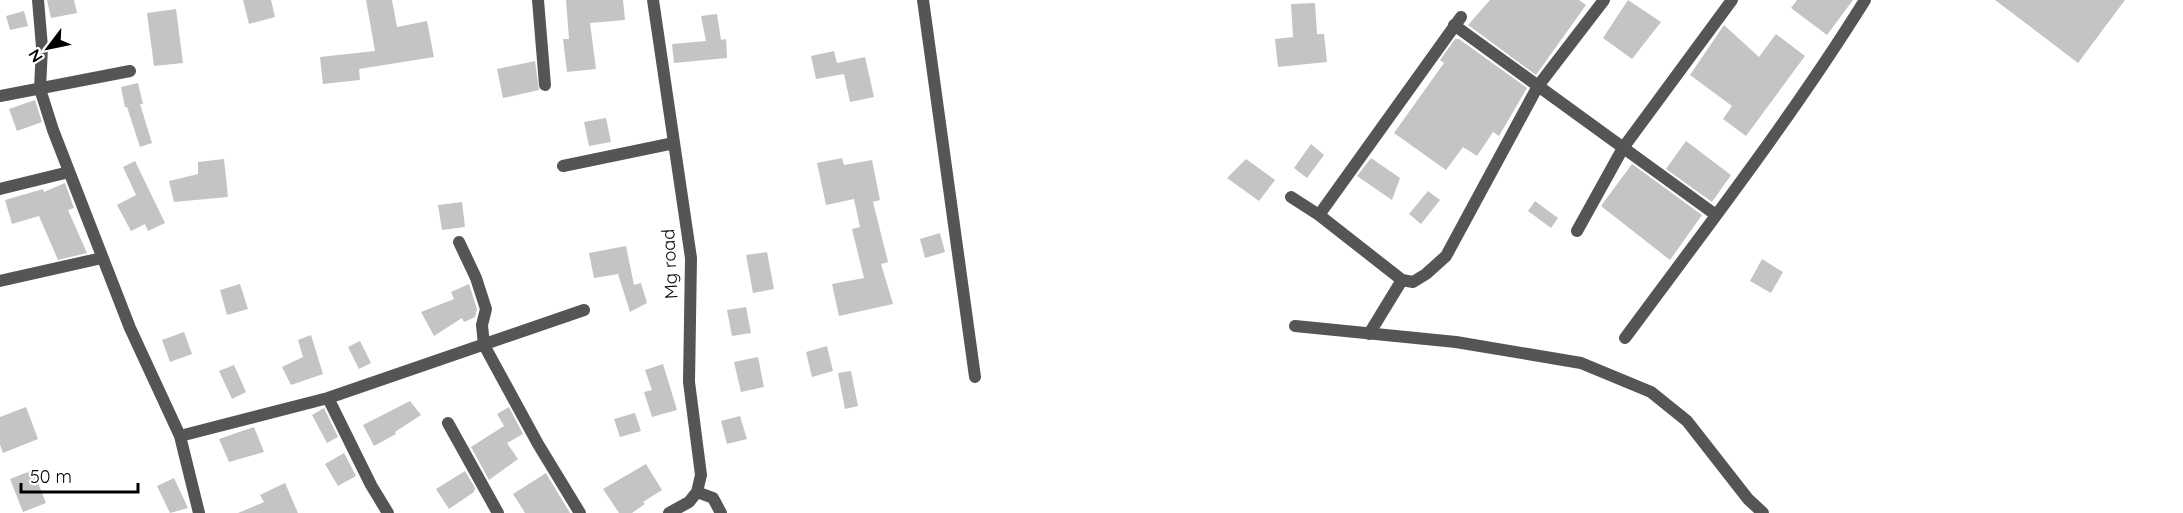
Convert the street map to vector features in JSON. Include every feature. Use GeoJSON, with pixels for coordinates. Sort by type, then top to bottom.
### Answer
{"type":"FeatureCollection","features":[{"type":"Feature","properties":{"kind":"street"},"geometry":{"type":"LineString","coordinates":[[38,0],[42,47],[39,72],[40,89],[69,172],[130,328],[180,436],[199,513]]}},
{"type":"Feature","properties":{"kind":"street"},"geometry":{"type":"LineString","coordinates":[[538,0],[545,85]]}},
{"type":"Feature","properties":{"kind":"street","name":"Mg road"},"geometry":{"type":"LineString","coordinates":[[653,0],[691,258],[689,382],[701,475],[697,492]]}},
{"type":"Feature","properties":{"kind":"street"},"geometry":{"type":"LineString","coordinates":[[924,0],[975,377]]}},
{"type":"Feature","properties":{"kind":"street"},"geometry":{"type":"LineString","coordinates":[[1291,197],[1319,215],[1402,280],[1413,282],[1426,274],[1446,256],[1538,86],[1604,0]]}},
{"type":"Feature","properties":{"kind":"street"},"geometry":{"type":"LineString","coordinates":[[1577,231],[1623,148],[1732,0]]}},
{"type":"Feature","properties":{"kind":"street"},"geometry":{"type":"LineString","coordinates":[[1624,338],[1716,214],[1840,40],[1865,0]]}},
{"type":"Feature","properties":{"kind":"street"},"geometry":{"type":"LineString","coordinates":[[1319,215],[1457,21],[1538,86],[1716,214]]}},
{"type":"Feature","properties":{"kind":"street"},"geometry":{"type":"LineString","coordinates":[[0,96],[130,71]]}},
{"type":"Feature","properties":{"kind":"street"},"geometry":{"type":"LineString","coordinates":[[562,166],[674,144]]}},
{"type":"Feature","properties":{"kind":"street"},"geometry":{"type":"LineString","coordinates":[[0,189],[69,172]]}},
{"type":"Feature","properties":{"kind":"street"},"geometry":{"type":"LineString","coordinates":[[459,242],[476,278],[486,309],[482,325],[484,345],[538,444],[580,513]]}},
{"type":"Feature","properties":{"kind":"street"},"geometry":{"type":"LineString","coordinates":[[0,281],[102,258]]}},
{"type":"Feature","properties":{"kind":"street"},"geometry":{"type":"LineString","coordinates":[[1369,333],[1402,280]]}},
{"type":"Feature","properties":{"kind":"street"},"geometry":{"type":"LineString","coordinates":[[180,436],[328,398],[584,310]]}},
{"type":"Feature","properties":{"kind":"street"},"geometry":{"type":"LineString","coordinates":[[1295,326],[1456,342],[1581,363],[1651,392],[1687,421],[1748,499],[1763,513]]}},
{"type":"Feature","properties":{"kind":"street"},"geometry":{"type":"LineString","coordinates":[[328,398],[388,513]]}},
{"type":"Feature","properties":{"kind":"street"},"geometry":{"type":"LineString","coordinates":[[448,423],[498,513]]}},
{"type":"Feature","properties":{"kind":"street"},"geometry":{"type":"LineString","coordinates":[[669,513],[689,502],[697,492],[713,498],[721,513]]}},
{"type":"Feature","properties":{"kind":"building"},"geometry":{"type":"Polygon","coordinates":[[[47,0],[74,0],[77,13],[51,18],[47,0]]]}},
{"type":"Feature","properties":{"kind":"building"},"geometry":{"type":"Polygon","coordinates":[[[243,0],[271,0],[275,17],[249,24],[243,0]]]}},
{"type":"Feature","properties":{"kind":"building"},"geometry":{"type":"Polygon","coordinates":[[[366,0],[392,0],[397,27],[427,21],[434,57],[359,69],[360,80],[323,84],[320,57],[375,51],[366,0]]]}},
{"type":"Feature","properties":{"kind":"building"},"geometry":{"type":"Polygon","coordinates":[[[566,0],[623,0],[625,20],[590,23],[596,69],[567,72],[563,39],[569,39],[566,0]]]}},
{"type":"Feature","properties":{"kind":"building"},"geometry":{"type":"Polygon","coordinates":[[[1490,0],[1579,0],[1586,5],[1536,75],[1468,25],[1490,0]]]}},
{"type":"Feature","properties":{"kind":"building"},"geometry":{"type":"Polygon","coordinates":[[[1628,0],[1661,22],[1632,59],[1603,38],[1628,0]]]}},
{"type":"Feature","properties":{"kind":"building"},"geometry":{"type":"Polygon","coordinates":[[[1797,0],[1853,0],[1827,35],[1791,8],[1797,0]]]}},
{"type":"Feature","properties":{"kind":"building"},"geometry":{"type":"Polygon","coordinates":[[[1995,0],[2125,0],[2078,63],[1995,0]]]}},
{"type":"Feature","properties":{"kind":"building"},"geometry":{"type":"Polygon","coordinates":[[[1315,3],[1317,34],[1324,34],[1327,62],[1278,67],[1275,39],[1293,37],[1291,4],[1315,3]]]}},
{"type":"Feature","properties":{"kind":"building"},"geometry":{"type":"Polygon","coordinates":[[[176,9],[183,63],[154,66],[147,13],[176,9]]]}},
{"type":"Feature","properties":{"kind":"building"},"geometry":{"type":"Polygon","coordinates":[[[24,11],[28,26],[10,30],[6,16],[24,11]]]}},
{"type":"Feature","properties":{"kind":"building"},"geometry":{"type":"Polygon","coordinates":[[[717,14],[721,40],[726,39],[727,58],[674,63],[672,44],[706,41],[701,16],[717,14]]]}},
{"type":"Feature","properties":{"kind":"building"},"geometry":{"type":"Polygon","coordinates":[[[1724,25],[1759,57],[1776,34],[1805,56],[1746,136],[1723,119],[1732,106],[1690,75],[1724,25]]]}},
{"type":"Feature","properties":{"kind":"building"},"geometry":{"type":"Polygon","coordinates":[[[1455,39],[1459,39],[1527,88],[1499,136],[1493,132],[1477,156],[1463,147],[1446,170],[1394,133],[1444,63],[1440,60],[1455,39]]]}},
{"type":"Feature","properties":{"kind":"building"},"geometry":{"type":"Polygon","coordinates":[[[834,51],[837,63],[865,57],[874,97],[850,102],[844,74],[816,79],[811,56],[834,51]]]}},
{"type":"Feature","properties":{"kind":"building"},"geometry":{"type":"Polygon","coordinates":[[[535,61],[539,90],[503,98],[497,69],[535,61]]]}},
{"type":"Feature","properties":{"kind":"building"},"geometry":{"type":"Polygon","coordinates":[[[138,83],[143,104],[140,104],[152,143],[140,147],[127,107],[125,107],[121,87],[138,83]]]}},
{"type":"Feature","properties":{"kind":"building"},"geometry":{"type":"Polygon","coordinates":[[[35,100],[42,122],[17,131],[9,109],[35,100]]]}},
{"type":"Feature","properties":{"kind":"building"},"geometry":{"type":"Polygon","coordinates":[[[606,118],[611,142],[589,146],[584,122],[606,118]]]}},
{"type":"Feature","properties":{"kind":"building"},"geometry":{"type":"Polygon","coordinates":[[[1686,141],[1731,175],[1712,202],[1666,169],[1686,141]]]}},
{"type":"Feature","properties":{"kind":"building"},"geometry":{"type":"Polygon","coordinates":[[[1311,144],[1324,155],[1307,178],[1294,168],[1311,144]]]}},
{"type":"Feature","properties":{"kind":"building"},"geometry":{"type":"Polygon","coordinates":[[[842,158],[844,165],[872,160],[880,200],[873,202],[888,262],[881,264],[893,304],[839,316],[832,284],[864,278],[852,229],[860,227],[854,199],[826,205],[817,163],[842,158]]]}},
{"type":"Feature","properties":{"kind":"building"},"geometry":{"type":"Polygon","coordinates":[[[1371,158],[1400,178],[1392,200],[1357,176],[1371,158]]]}},
{"type":"Feature","properties":{"kind":"building"},"geometry":{"type":"Polygon","coordinates":[[[224,159],[228,197],[174,202],[169,181],[198,174],[198,162],[224,159]]]}},
{"type":"Feature","properties":{"kind":"building"},"geometry":{"type":"Polygon","coordinates":[[[1246,159],[1275,180],[1259,201],[1227,178],[1246,159]]]}},
{"type":"Feature","properties":{"kind":"building"},"geometry":{"type":"Polygon","coordinates":[[[135,161],[165,223],[148,231],[145,224],[131,231],[117,205],[136,195],[123,167],[135,161]]]}},
{"type":"Feature","properties":{"kind":"building"},"geometry":{"type":"Polygon","coordinates":[[[1632,164],[1702,215],[1670,260],[1601,206],[1632,164]]]}},
{"type":"Feature","properties":{"kind":"building"},"geometry":{"type":"Polygon","coordinates":[[[65,183],[74,208],[68,210],[87,253],[58,260],[39,216],[12,224],[5,200],[43,189],[44,192],[65,183]]]}},
{"type":"Feature","properties":{"kind":"building"},"geometry":{"type":"Polygon","coordinates":[[[1428,191],[1440,200],[1421,224],[1409,214],[1428,191]]]}},
{"type":"Feature","properties":{"kind":"building"},"geometry":{"type":"Polygon","coordinates":[[[1535,201],[1558,218],[1551,228],[1528,211],[1535,201]]]}},
{"type":"Feature","properties":{"kind":"building"},"geometry":{"type":"Polygon","coordinates":[[[462,202],[465,227],[442,230],[438,205],[462,202]]]}},
{"type":"Feature","properties":{"kind":"building"},"geometry":{"type":"Polygon","coordinates":[[[940,233],[945,252],[925,258],[920,239],[940,233]]]}},
{"type":"Feature","properties":{"kind":"building"},"geometry":{"type":"Polygon","coordinates":[[[626,246],[634,285],[641,283],[647,303],[630,312],[618,274],[594,278],[589,253],[626,246]]]}},
{"type":"Feature","properties":{"kind":"building"},"geometry":{"type":"Polygon","coordinates":[[[767,252],[774,289],[753,293],[746,255],[767,252]]]}},
{"type":"Feature","properties":{"kind":"building"},"geometry":{"type":"Polygon","coordinates":[[[1762,259],[1783,272],[1771,293],[1750,281],[1762,259]]]}},
{"type":"Feature","properties":{"kind":"building"},"geometry":{"type":"Polygon","coordinates":[[[240,284],[248,309],[227,315],[220,290],[240,284]]]}},
{"type":"Feature","properties":{"kind":"building"},"geometry":{"type":"Polygon","coordinates":[[[469,284],[477,309],[475,317],[464,322],[462,318],[434,336],[421,312],[454,299],[451,292],[469,284]]]}},
{"type":"Feature","properties":{"kind":"building"},"geometry":{"type":"Polygon","coordinates":[[[746,307],[751,333],[732,336],[727,310],[746,307]]]}},
{"type":"Feature","properties":{"kind":"building"},"geometry":{"type":"Polygon","coordinates":[[[184,332],[192,354],[170,362],[162,340],[184,332]]]}},
{"type":"Feature","properties":{"kind":"building"},"geometry":{"type":"Polygon","coordinates":[[[311,335],[323,374],[291,385],[282,367],[303,357],[298,340],[311,335]]]}},
{"type":"Feature","properties":{"kind":"building"},"geometry":{"type":"Polygon","coordinates":[[[360,341],[371,363],[359,369],[348,347],[360,341]]]}},
{"type":"Feature","properties":{"kind":"building"},"geometry":{"type":"Polygon","coordinates":[[[827,346],[833,371],[812,377],[806,352],[827,346]]]}},
{"type":"Feature","properties":{"kind":"building"},"geometry":{"type":"Polygon","coordinates":[[[758,357],[764,387],[741,392],[734,362],[758,357]]]}},
{"type":"Feature","properties":{"kind":"building"},"geometry":{"type":"Polygon","coordinates":[[[663,364],[677,410],[652,417],[644,392],[652,390],[645,370],[663,364]]]}},
{"type":"Feature","properties":{"kind":"building"},"geometry":{"type":"Polygon","coordinates":[[[234,365],[246,392],[232,399],[219,371],[234,365]]]}},
{"type":"Feature","properties":{"kind":"building"},"geometry":{"type":"Polygon","coordinates":[[[851,371],[858,406],[845,409],[838,373],[851,371]]]}},
{"type":"Feature","properties":{"kind":"building"},"geometry":{"type":"Polygon","coordinates":[[[410,401],[421,415],[395,432],[396,434],[374,446],[363,425],[410,401]]]}},
{"type":"Feature","properties":{"kind":"building"},"geometry":{"type":"Polygon","coordinates":[[[26,407],[38,439],[3,453],[0,445],[0,417],[26,407]]]}},
{"type":"Feature","properties":{"kind":"building"},"geometry":{"type":"Polygon","coordinates":[[[509,407],[523,434],[507,443],[518,459],[489,480],[471,447],[504,426],[497,414],[509,407]]]}},
{"type":"Feature","properties":{"kind":"building"},"geometry":{"type":"Polygon","coordinates":[[[324,408],[338,437],[327,443],[312,415],[324,408]]]}},
{"type":"Feature","properties":{"kind":"building"},"geometry":{"type":"Polygon","coordinates":[[[635,413],[641,431],[620,437],[614,419],[635,413]]]}},
{"type":"Feature","properties":{"kind":"building"},"geometry":{"type":"Polygon","coordinates":[[[740,416],[747,439],[727,444],[721,421],[740,416]]]}},
{"type":"Feature","properties":{"kind":"building"},"geometry":{"type":"Polygon","coordinates":[[[254,427],[264,452],[229,462],[219,439],[254,427]]]}},
{"type":"Feature","properties":{"kind":"building"},"geometry":{"type":"Polygon","coordinates":[[[344,453],[356,476],[338,486],[325,464],[344,453]]]}},
{"type":"Feature","properties":{"kind":"building"},"geometry":{"type":"Polygon","coordinates":[[[646,464],[662,490],[643,502],[645,504],[632,513],[619,513],[603,489],[646,464]]]}},
{"type":"Feature","properties":{"kind":"building"},"geometry":{"type":"Polygon","coordinates":[[[33,470],[46,503],[23,512],[10,479],[33,470]]]}},
{"type":"Feature","properties":{"kind":"building"},"geometry":{"type":"Polygon","coordinates":[[[465,471],[475,488],[474,492],[449,509],[436,489],[465,471]]]}},
{"type":"Feature","properties":{"kind":"building"},"geometry":{"type":"Polygon","coordinates":[[[546,473],[570,513],[525,513],[513,494],[546,473]]]}},
{"type":"Feature","properties":{"kind":"building"},"geometry":{"type":"Polygon","coordinates":[[[174,478],[188,508],[170,513],[157,486],[174,478]]]}},
{"type":"Feature","properties":{"kind":"building"},"geometry":{"type":"Polygon","coordinates":[[[285,483],[298,513],[238,513],[264,502],[260,495],[285,483]]]}}]}
